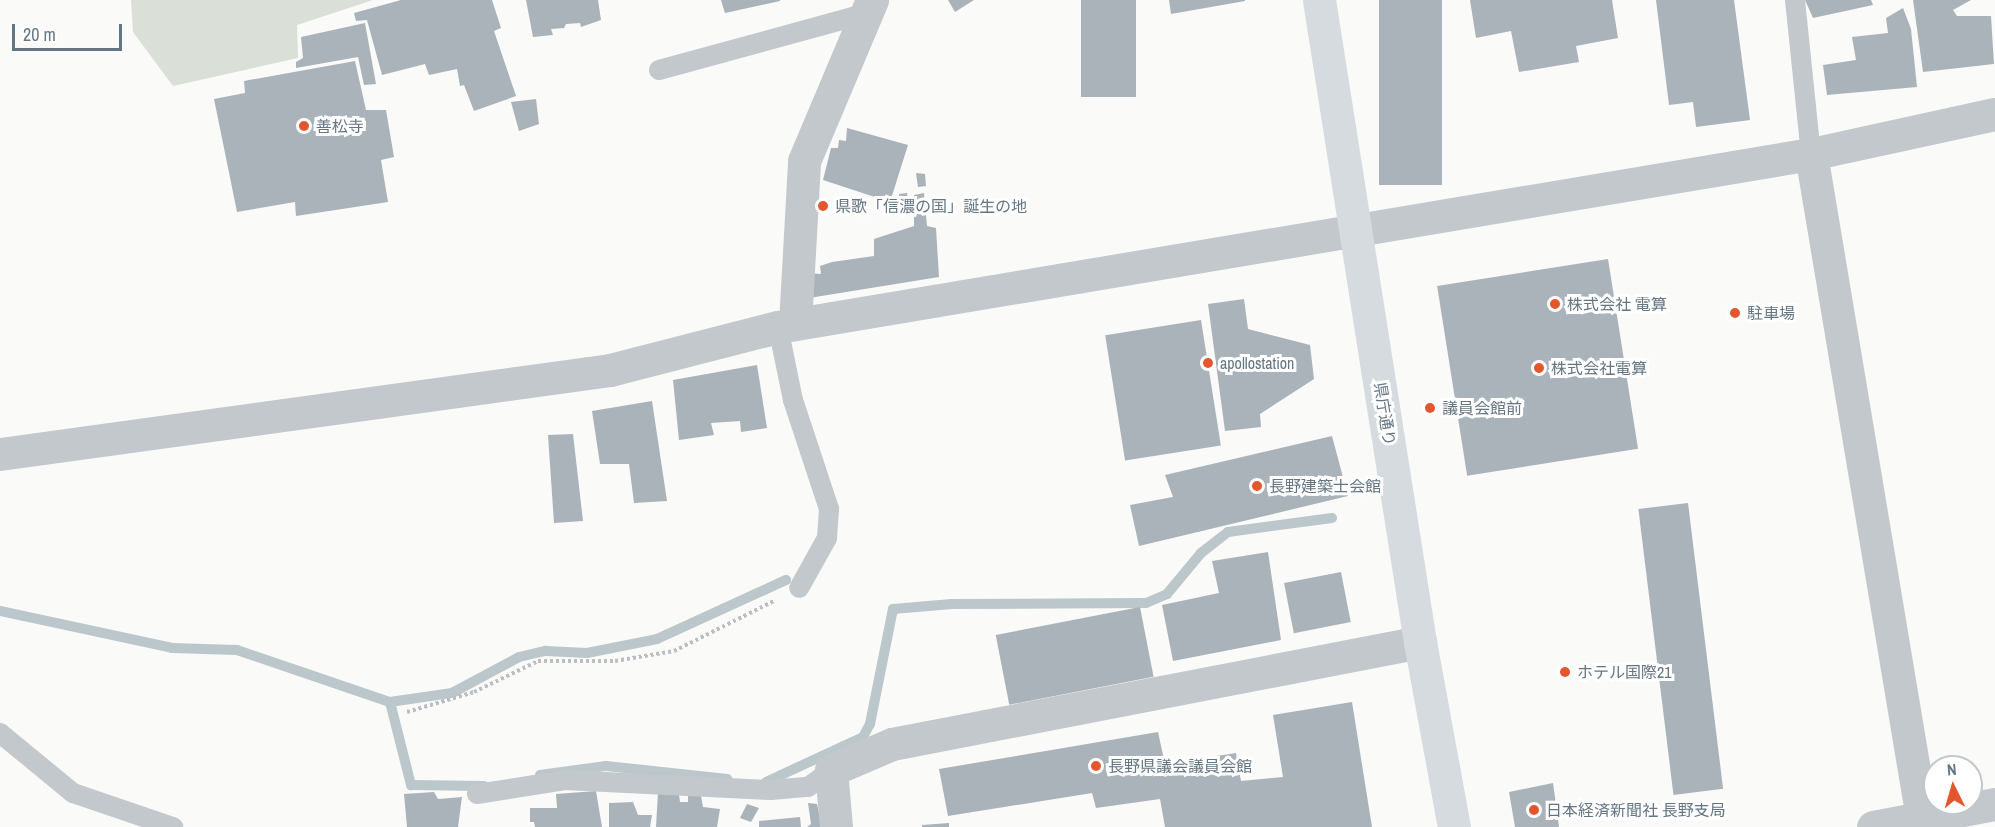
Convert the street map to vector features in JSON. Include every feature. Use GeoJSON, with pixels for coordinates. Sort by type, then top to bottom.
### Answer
{"type":"FeatureCollection","features":[{"type":"Feature","properties":{"kind":"main road","name":"県庁通り"},"geometry":{"type":"LineString","coordinates":[[1319,0],[1357,229],[1420,642],[1454,827]]}},
{"type":"Feature","properties":{"kind":"street"},"geometry":{"type":"LineString","coordinates":[[787,325],[804,161],[870,7]]}},
{"type":"Feature","properties":{"kind":"street"},"geometry":{"type":"LineString","coordinates":[[0,454],[610,370],[787,325],[1811,154],[1995,114]]}},
{"type":"Feature","properties":{"kind":"street"},"geometry":{"type":"LineString","coordinates":[[1811,154],[1922,818]]}},
{"type":"Feature","properties":{"kind":"street"},"geometry":{"type":"LineString","coordinates":[[836,827],[831,770],[892,744],[1420,642]]}},
{"type":"Feature","properties":{"kind":"street"},"geometry":{"type":"LineString","coordinates":[[1873,827],[1922,818],[1962,819],[1995,804]]}},
{"type":"Feature","properties":{"kind":"lane"},"geometry":{"type":"LineString","coordinates":[[1795,0],[1811,154]]}},
{"type":"Feature","properties":{"kind":"lane"},"geometry":{"type":"LineString","coordinates":[[659,70],[870,7]]}},
{"type":"Feature","properties":{"kind":"lane"},"geometry":{"type":"LineString","coordinates":[[787,325],[793,400],[829,509],[827,538],[799,588]]}},
{"type":"Feature","properties":{"kind":"lane"},"geometry":{"type":"LineString","coordinates":[[0,734],[73,793],[173,827]]}},
{"type":"Feature","properties":{"kind":"lane"},"geometry":{"type":"LineString","coordinates":[[477,794],[564,780],[771,790],[808,787],[831,770]]}},
{"type":"Feature","properties":{"kind":"path"},"geometry":{"type":"LineString","coordinates":[[407,712],[474,692],[538,661],[615,661],[674,651],[799,588]]}},
{"type":"Feature","properties":{"kind":"shaded area"},"geometry":{"type":"Polygon","coordinates":[[[131,0],[373,0],[297,25],[298,58],[173,86],[133,32],[131,0]]]}},
{"type":"Feature","properties":{"kind":"building"},"geometry":{"type":"Polygon","coordinates":[[[401,0],[492,0],[501,28],[494,31],[516,96],[474,111],[464,85],[460,86],[457,69],[429,75],[425,64],[382,75],[367,20],[356,21],[354,13],[401,0]]]}},
{"type":"Feature","properties":{"kind":"building"},"geometry":{"type":"Polygon","coordinates":[[[526,0],[598,0],[601,20],[581,27],[580,23],[566,24],[564,28],[551,29],[553,35],[533,37],[526,0]]]}},
{"type":"Feature","properties":{"kind":"building"},"geometry":{"type":"Polygon","coordinates":[[[721,0],[780,0],[780,1],[725,13],[721,0]]]}},
{"type":"Feature","properties":{"kind":"building"},"geometry":{"type":"Polygon","coordinates":[[[948,0],[974,0],[955,12],[948,0]]]}},
{"type":"Feature","properties":{"kind":"building"},"geometry":{"type":"Polygon","coordinates":[[[1081,0],[1136,0],[1136,97],[1081,97],[1081,0]]]}},
{"type":"Feature","properties":{"kind":"building"},"geometry":{"type":"Polygon","coordinates":[[[1169,0],[1245,0],[1245,1],[1171,14],[1169,0]]]}},
{"type":"Feature","properties":{"kind":"building"},"geometry":{"type":"Polygon","coordinates":[[[1379,0],[1442,0],[1442,185],[1379,185],[1379,0]]]}},
{"type":"Feature","properties":{"kind":"building"},"geometry":{"type":"Polygon","coordinates":[[[1470,0],[1612,0],[1618,38],[1576,46],[1579,62],[1519,72],[1511,31],[1476,38],[1470,0]]]}},
{"type":"Feature","properties":{"kind":"building"},"geometry":{"type":"Polygon","coordinates":[[[1656,0],[1734,0],[1750,120],[1696,127],[1693,102],[1669,105],[1656,0]]]}},
{"type":"Feature","properties":{"kind":"building"},"geometry":{"type":"Polygon","coordinates":[[[1805,0],[1871,0],[1873,5],[1813,18],[1805,0]]]}},
{"type":"Feature","properties":{"kind":"building"},"geometry":{"type":"Polygon","coordinates":[[[1913,0],[1971,0],[1953,10],[1957,16],[1991,16],[1994,64],[1923,72],[1913,0]]]}},
{"type":"Feature","properties":{"kind":"building"},"geometry":{"type":"Polygon","coordinates":[[[1903,8],[1911,29],[1917,87],[1827,95],[1823,65],[1856,60],[1852,37],[1888,33],[1886,18],[1903,8]]]}},
{"type":"Feature","properties":{"kind":"building"},"geometry":{"type":"Polygon","coordinates":[[[365,23],[376,84],[364,85],[358,57],[296,68],[296,62],[303,58],[301,37],[365,23]]]}},
{"type":"Feature","properties":{"kind":"building"},"geometry":{"type":"Polygon","coordinates":[[[355,61],[366,110],[386,110],[394,157],[381,160],[388,202],[296,216],[295,202],[237,212],[214,99],[245,93],[244,81],[355,61]]]}},
{"type":"Feature","properties":{"kind":"building"},"geometry":{"type":"Polygon","coordinates":[[[536,99],[539,124],[519,131],[511,102],[536,99]]]}},
{"type":"Feature","properties":{"kind":"building"},"geometry":{"type":"Polygon","coordinates":[[[847,128],[908,145],[890,202],[823,180],[831,148],[838,148],[839,140],[846,141],[847,128]]]}},
{"type":"Feature","properties":{"kind":"building"},"geometry":{"type":"Polygon","coordinates":[[[916,173],[925,174],[926,186],[918,187],[916,173]]]}},
{"type":"Feature","properties":{"kind":"building"},"geometry":{"type":"Polygon","coordinates":[[[907,193],[909,209],[900,209],[899,194],[907,193]]]}},
{"type":"Feature","properties":{"kind":"building"},"geometry":{"type":"Polygon","coordinates":[[[924,193],[927,226],[936,228],[939,277],[809,298],[807,273],[821,274],[820,266],[832,262],[874,256],[874,239],[914,226],[914,195],[924,193]]]}},
{"type":"Feature","properties":{"kind":"building","name":"株式会社電算"},"geometry":{"type":"Polygon","coordinates":[[[1608,259],[1638,449],[1467,476],[1437,286],[1608,259]]]}},
{"type":"Feature","properties":{"kind":"building"},"geometry":{"type":"Polygon","coordinates":[[[1244,299],[1248,329],[1310,345],[1314,379],[1260,414],[1261,427],[1225,431],[1208,304],[1244,299]]]}},
{"type":"Feature","properties":{"kind":"building"},"geometry":{"type":"Polygon","coordinates":[[[1201,320],[1221,445],[1125,461],[1105,335],[1201,320]]]}},
{"type":"Feature","properties":{"kind":"building"},"geometry":{"type":"Polygon","coordinates":[[[757,365],[767,428],[741,432],[740,421],[711,423],[714,435],[679,440],[673,380],[757,365]]]}},
{"type":"Feature","properties":{"kind":"building"},"geometry":{"type":"Polygon","coordinates":[[[652,401],[667,501],[634,503],[629,464],[600,464],[592,411],[652,401]]]}},
{"type":"Feature","properties":{"kind":"building"},"geometry":{"type":"Polygon","coordinates":[[[573,434],[583,521],[554,523],[548,435],[573,434]]]}},
{"type":"Feature","properties":{"kind":"building","name":"長野建築士会館"},"geometry":{"type":"Polygon","coordinates":[[[1332,436],[1348,496],[1139,546],[1130,505],[1173,497],[1165,475],[1332,436]]]}},
{"type":"Feature","properties":{"kind":"building"},"geometry":{"type":"Polygon","coordinates":[[[1688,503],[1723,789],[1673,795],[1638,509],[1688,503]]]}},
{"type":"Feature","properties":{"kind":"building"},"geometry":{"type":"Polygon","coordinates":[[[1268,552],[1281,640],[1173,661],[1162,605],[1219,593],[1212,561],[1268,552]]]}},
{"type":"Feature","properties":{"kind":"building"},"geometry":{"type":"Polygon","coordinates":[[[1341,572],[1351,622],[1294,633],[1284,583],[1341,572]]]}},
{"type":"Feature","properties":{"kind":"building"},"geometry":{"type":"Polygon","coordinates":[[[1140,607],[1154,677],[1009,705],[996,635],[1140,607]]]}},
{"type":"Feature","properties":{"kind":"building","name":"長野県議会議員会館"},"geometry":{"type":"Polygon","coordinates":[[[1352,702],[1372,827],[1165,827],[1160,799],[1096,808],[1092,793],[948,816],[939,769],[1158,732],[1165,764],[1236,753],[1241,781],[1283,777],[1273,715],[1352,702]]]}},
{"type":"Feature","properties":{"kind":"building","name":"日本経済新聞社 長野支局"},"geometry":{"type":"Polygon","coordinates":[[[1553,783],[1559,827],[1515,827],[1509,792],[1553,783]]]}},
{"type":"Feature","properties":{"kind":"building"},"geometry":{"type":"Polygon","coordinates":[[[596,791],[602,827],[535,827],[534,822],[530,822],[530,808],[557,808],[556,794],[596,791]]]}},
{"type":"Feature","properties":{"kind":"building"},"geometry":{"type":"Polygon","coordinates":[[[434,792],[438,799],[462,797],[458,827],[407,827],[404,794],[434,792]]]}},
{"type":"Feature","properties":{"kind":"building"},"geometry":{"type":"Polygon","coordinates":[[[658,792],[679,795],[680,802],[688,802],[688,796],[701,796],[703,807],[720,809],[717,827],[656,827],[658,792]]]}},
{"type":"Feature","properties":{"kind":"building"},"geometry":{"type":"Polygon","coordinates":[[[633,802],[638,815],[652,815],[650,827],[609,827],[609,803],[633,802]]]}},
{"type":"Feature","properties":{"kind":"building"},"geometry":{"type":"Polygon","coordinates":[[[808,803],[817,804],[822,827],[807,827],[811,824],[808,803]]]}},
{"type":"Feature","properties":{"kind":"building"},"geometry":{"type":"Polygon","coordinates":[[[747,804],[759,808],[751,822],[740,818],[747,804]]]}},
{"type":"Feature","properties":{"kind":"building"},"geometry":{"type":"Polygon","coordinates":[[[800,817],[801,827],[759,827],[759,821],[800,817]]]}},
{"type":"Feature","properties":{"kind":"building"},"geometry":{"type":"Polygon","coordinates":[[[949,823],[949,827],[922,827],[922,825],[949,823]]]}},
{"type":"Feature","properties":{"kind":"waterway"},"geometry":{"type":"LineString","coordinates":[[766,782],[863,737],[870,724],[893,609],[952,604],[1146,603],[1167,594],[1201,553],[1228,532],[1332,518]]}},
{"type":"Feature","properties":{"kind":"waterway"},"geometry":{"type":"LineString","coordinates":[[0,611],[172,648],[237,650],[390,702],[452,693],[519,657],[546,651],[587,653],[657,639],[786,580]]}},
{"type":"Feature","properties":{"kind":"waterway"},"geometry":{"type":"LineString","coordinates":[[390,702],[411,785],[484,786]]}},
{"type":"Feature","properties":{"kind":"waterway"},"geometry":{"type":"LineString","coordinates":[[540,775],[606,766],[727,779]]}},
{"type":"Feature","properties":{"kind":"place","name":"善松寺"},"geometry":{"type":"Point","coordinates":[304,126]}},
{"type":"Feature","properties":{"kind":"place","name":"県歌「信濃の国」誕生の地"},"geometry":{"type":"Point","coordinates":[823,206]}},
{"type":"Feature","properties":{"kind":"place","name":"株式会社 電算"},"geometry":{"type":"Point","coordinates":[1555,304]}},
{"type":"Feature","properties":{"kind":"place","name":"駐車場"},"geometry":{"type":"Point","coordinates":[1735,313]}},
{"type":"Feature","properties":{"kind":"place","name":"apollostation"},"geometry":{"type":"Point","coordinates":[1208,363]}},
{"type":"Feature","properties":{"kind":"place","name":"株式会社電算"},"geometry":{"type":"Point","coordinates":[1539,368]}},
{"type":"Feature","properties":{"kind":"place","name":"議員会館前"},"geometry":{"type":"Point","coordinates":[1430,408]}},
{"type":"Feature","properties":{"kind":"place","name":"長野建築士会館"},"geometry":{"type":"Point","coordinates":[1257,486]}},
{"type":"Feature","properties":{"kind":"place","name":"ホテル国際21"},"geometry":{"type":"Point","coordinates":[1565,672]}},
{"type":"Feature","properties":{"kind":"place","name":"長野県議会議員会館"},"geometry":{"type":"Point","coordinates":[1096,766]}},
{"type":"Feature","properties":{"kind":"place","name":"日本経済新聞社 長野支局"},"geometry":{"type":"Point","coordinates":[1534,810]}}]}
